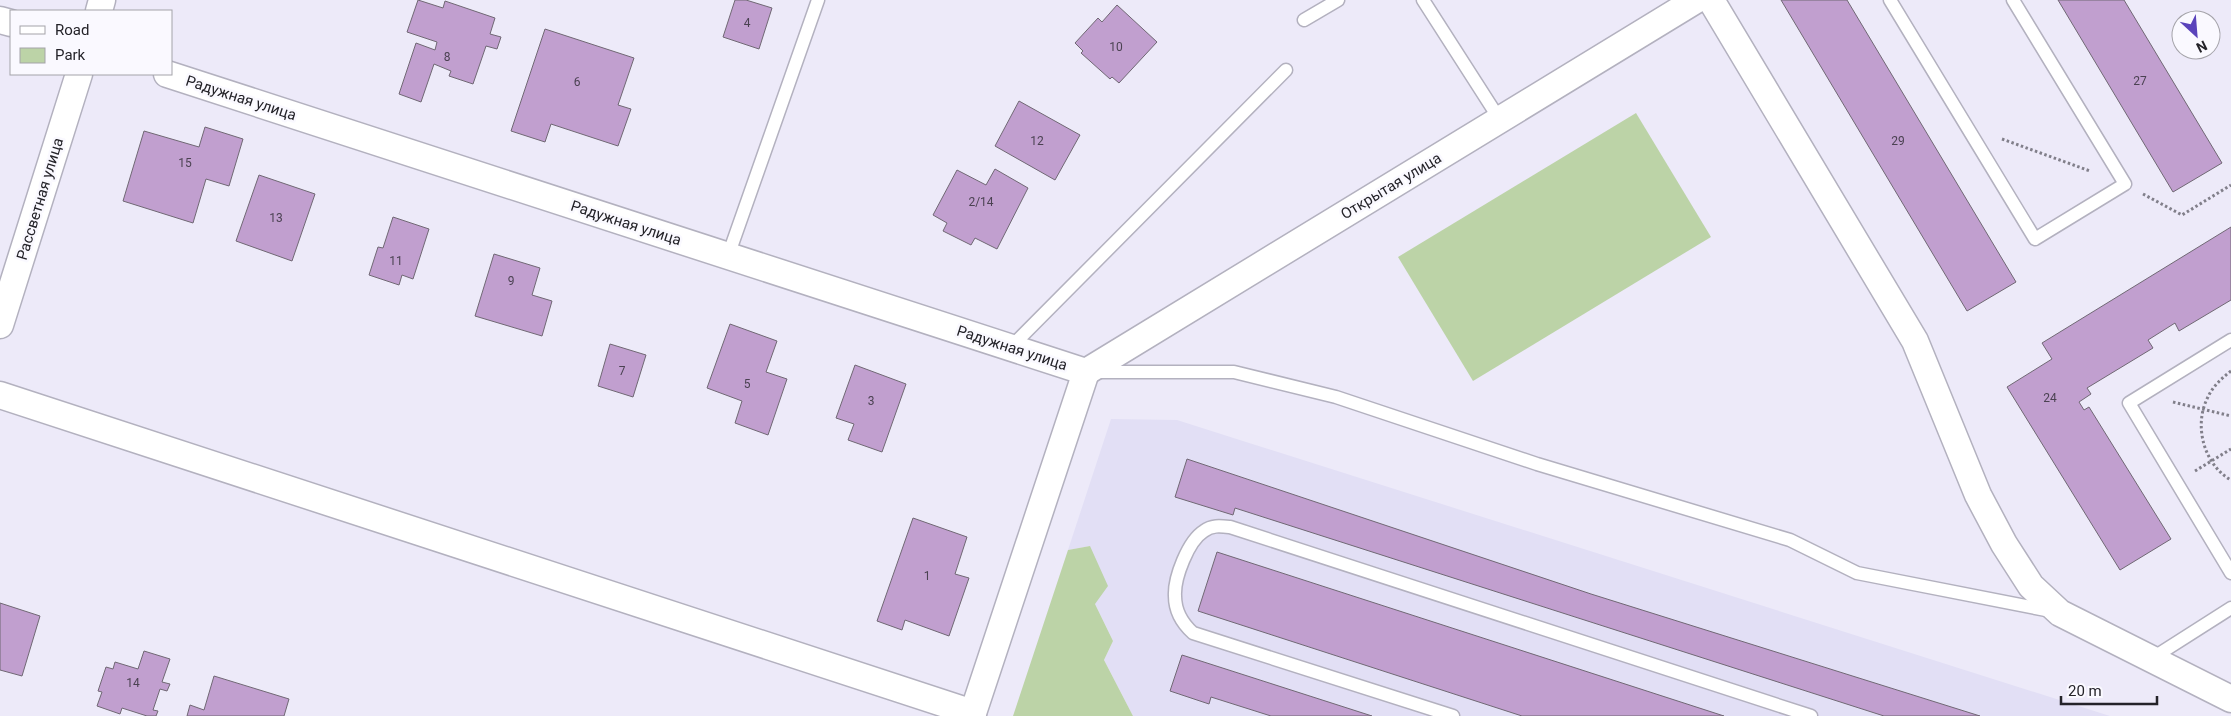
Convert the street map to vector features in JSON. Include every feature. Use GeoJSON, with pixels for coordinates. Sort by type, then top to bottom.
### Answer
{"type":"FeatureCollection","features":[{"type":"Feature","properties":{"kind":"street","name":"Открытая улица"},"geometry":{"type":"LineString","coordinates":[[1086,372],[1696,0]]}},
{"type":"Feature","properties":{"kind":"street"},"geometry":{"type":"LineString","coordinates":[[1711,0],[1915,341],[1978,495],[2004,544],[2031,586],[2060,613],[2231,699]]}},
{"type":"Feature","properties":{"kind":"street","name":"Рассветная улица"},"geometry":{"type":"LineString","coordinates":[[0,325],[79,75]]}},
{"type":"Feature","properties":{"kind":"street","name":"Радужная улица"},"geometry":{"type":"LineString","coordinates":[[170,75],[1086,372]]}},
{"type":"Feature","properties":{"kind":"street"},"geometry":{"type":"LineString","coordinates":[[0,395],[973,714],[1086,372]]}},
{"type":"Feature","properties":{"kind":"lane"},"geometry":{"type":"LineString","coordinates":[[728,256],[818,0]]}},
{"type":"Feature","properties":{"kind":"lane"},"geometry":{"type":"LineString","coordinates":[[1304,20],[1338,0]]}},
{"type":"Feature","properties":{"kind":"lane"},"geometry":{"type":"LineString","coordinates":[[1423,0],[1500,120]]}},
{"type":"Feature","properties":{"kind":"lane"},"geometry":{"type":"LineString","coordinates":[[1890,0],[2034,239],[2125,184],[2014,0]]}},
{"type":"Feature","properties":{"kind":"lane"},"geometry":{"type":"LineString","coordinates":[[1010,348],[1286,70]]}},
{"type":"Feature","properties":{"kind":"lane"},"geometry":{"type":"LineString","coordinates":[[2231,340],[2129,403],[2231,573]]}},
{"type":"Feature","properties":{"kind":"lane"},"geometry":{"type":"LineString","coordinates":[[1086,372],[1234,372],[1336,397],[1537,464],[1790,540],[1856,573],[2060,613]]}},
{"type":"Feature","properties":{"kind":"lane"},"geometry":{"type":"LineString","coordinates":[[1453,716],[1193,633],[1183,623],[1175,597],[1176,583],[1188,550],[1204,530],[1216,526],[1230,527],[1811,716]]}},
{"type":"Feature","properties":{"kind":"lane"},"geometry":{"type":"LineString","coordinates":[[2151,659],[2231,608]]}},
{"type":"Feature","properties":{"kind":"path"},"geometry":{"type":"LineString","coordinates":[[2231,371],[2214,386],[2203,409],[2202,437],[2211,461],[2231,480]]}},
{"type":"Feature","properties":{"kind":"path"},"geometry":{"type":"LineString","coordinates":[[2142,394],[2231,416]]}},
{"type":"Feature","properties":{"kind":"path"},"geometry":{"type":"LineString","coordinates":[[2176,482],[2231,449]]}},
{"type":"Feature","properties":{"kind":"shaded area"},"geometry":{"type":"Polygon","coordinates":[[[1111,419],[1177,420],[2110,716],[1133,716],[1104,660],[1113,641],[1095,604],[1090,546],[1068,550],[1111,419]]]}},
{"type":"Feature","properties":{"kind":"green space"},"geometry":{"type":"Polygon","coordinates":[[[1636,113],[1711,237],[1473,381],[1398,257],[1636,113]]]}},
{"type":"Feature","properties":{"kind":"green space"},"geometry":{"type":"Polygon","coordinates":[[[1090,546],[1108,586],[1095,604],[1113,641],[1104,660],[1133,716],[1013,716],[1068,550],[1090,546]]]}},
{"type":"Feature","properties":{"kind":"building"},"geometry":{"type":"Polygon","coordinates":[[[418,0],[443,8],[445,1],[495,18],[490,34],[501,37],[497,49],[486,46],[473,84],[449,76],[451,71],[434,64],[421,102],[399,94],[416,43],[435,50],[437,42],[407,32],[418,0]]]}},
{"type":"Feature","properties":{"kind":"building"},"geometry":{"type":"Polygon","coordinates":[[[735,0],[746,0],[772,8],[759,49],[723,37],[735,0]]]}},
{"type":"Feature","properties":{"kind":"building"},"geometry":{"type":"Polygon","coordinates":[[[1781,0],[1847,0],[2016,282],[1967,311],[1781,0]]]}},
{"type":"Feature","properties":{"kind":"building"},"geometry":{"type":"Polygon","coordinates":[[[2058,0],[2124,0],[2222,163],[2173,192],[2058,0]]]}},
{"type":"Feature","properties":{"kind":"building"},"geometry":{"type":"Polygon","coordinates":[[[1117,5],[1157,42],[1119,83],[1112,77],[1110,79],[1081,53],[1083,51],[1075,43],[1098,18],[1102,22],[1117,5]]]}},
{"type":"Feature","properties":{"kind":"building"},"geometry":{"type":"Polygon","coordinates":[[[545,29],[634,58],[618,105],[631,109],[618,146],[551,124],[545,142],[511,131],[545,29]]]}},
{"type":"Feature","properties":{"kind":"building"},"geometry":{"type":"Polygon","coordinates":[[[1019,101],[1080,135],[1055,180],[995,146],[1019,101]]]}},
{"type":"Feature","properties":{"kind":"building"},"geometry":{"type":"Polygon","coordinates":[[[205,127],[243,139],[229,186],[206,179],[193,223],[123,201],[144,131],[199,147],[205,127]]]}},
{"type":"Feature","properties":{"kind":"building"},"geometry":{"type":"Polygon","coordinates":[[[995,169],[1028,188],[997,249],[975,238],[971,245],[943,231],[947,223],[933,215],[957,170],[986,185],[995,169]]]}},
{"type":"Feature","properties":{"kind":"building"},"geometry":{"type":"Polygon","coordinates":[[[259,175],[315,194],[292,261],[236,241],[259,175]]]}},
{"type":"Feature","properties":{"kind":"building"},"geometry":{"type":"Polygon","coordinates":[[[393,217],[429,229],[413,279],[402,275],[399,285],[369,275],[378,247],[383,248],[393,217]]]}},
{"type":"Feature","properties":{"kind":"building"},"geometry":{"type":"Polygon","coordinates":[[[2231,227],[2231,300],[2179,331],[2175,323],[2148,340],[2153,348],[2087,388],[2091,394],[2079,402],[2084,410],[2089,407],[2171,539],[2120,570],[2007,387],[2052,359],[2042,343],[2231,227]]]}},
{"type":"Feature","properties":{"kind":"building"},"geometry":{"type":"Polygon","coordinates":[[[494,254],[540,268],[532,295],[552,301],[542,336],[475,316],[494,254]]]}},
{"type":"Feature","properties":{"kind":"building"},"geometry":{"type":"Polygon","coordinates":[[[730,324],[777,341],[766,372],[787,379],[768,435],[735,423],[742,401],[707,388],[730,324]]]}},
{"type":"Feature","properties":{"kind":"building"},"geometry":{"type":"Polygon","coordinates":[[[610,344],[646,355],[633,397],[598,386],[610,344]]]}},
{"type":"Feature","properties":{"kind":"building"},"geometry":{"type":"Polygon","coordinates":[[[855,365],[906,384],[882,452],[848,440],[854,424],[836,418],[855,365]]]}},
{"type":"Feature","properties":{"kind":"building"},"geometry":{"type":"Polygon","coordinates":[[[1187,459],[1591,594],[1980,716],[1884,716],[1235,508],[1233,515],[1175,497],[1187,459]]]}},
{"type":"Feature","properties":{"kind":"building"},"geometry":{"type":"Polygon","coordinates":[[[913,518],[967,537],[955,574],[969,578],[949,636],[905,620],[902,630],[877,621],[913,518]]]}},
{"type":"Feature","properties":{"kind":"building"},"geometry":{"type":"Polygon","coordinates":[[[1217,552],[1724,716],[1522,716],[1198,611],[1217,552]]]}},
{"type":"Feature","properties":{"kind":"building"},"geometry":{"type":"Polygon","coordinates":[[[0,603],[40,616],[22,676],[0,670],[0,603]]]}},
{"type":"Feature","properties":{"kind":"building"},"geometry":{"type":"Polygon","coordinates":[[[144,651],[170,659],[162,682],[170,684],[167,691],[160,689],[153,710],[158,711],[156,716],[147,716],[122,708],[120,714],[97,706],[102,692],[98,691],[106,667],[113,669],[115,662],[138,669],[144,651]]]}},
{"type":"Feature","properties":{"kind":"building"},"geometry":{"type":"Polygon","coordinates":[[[1182,655],[1372,716],[1271,716],[1211,697],[1209,704],[1170,691],[1182,655]]]}},
{"type":"Feature","properties":{"kind":"building"},"geometry":{"type":"Polygon","coordinates":[[[214,676],[289,699],[284,716],[187,716],[190,705],[204,710],[214,676]]]}}]}
